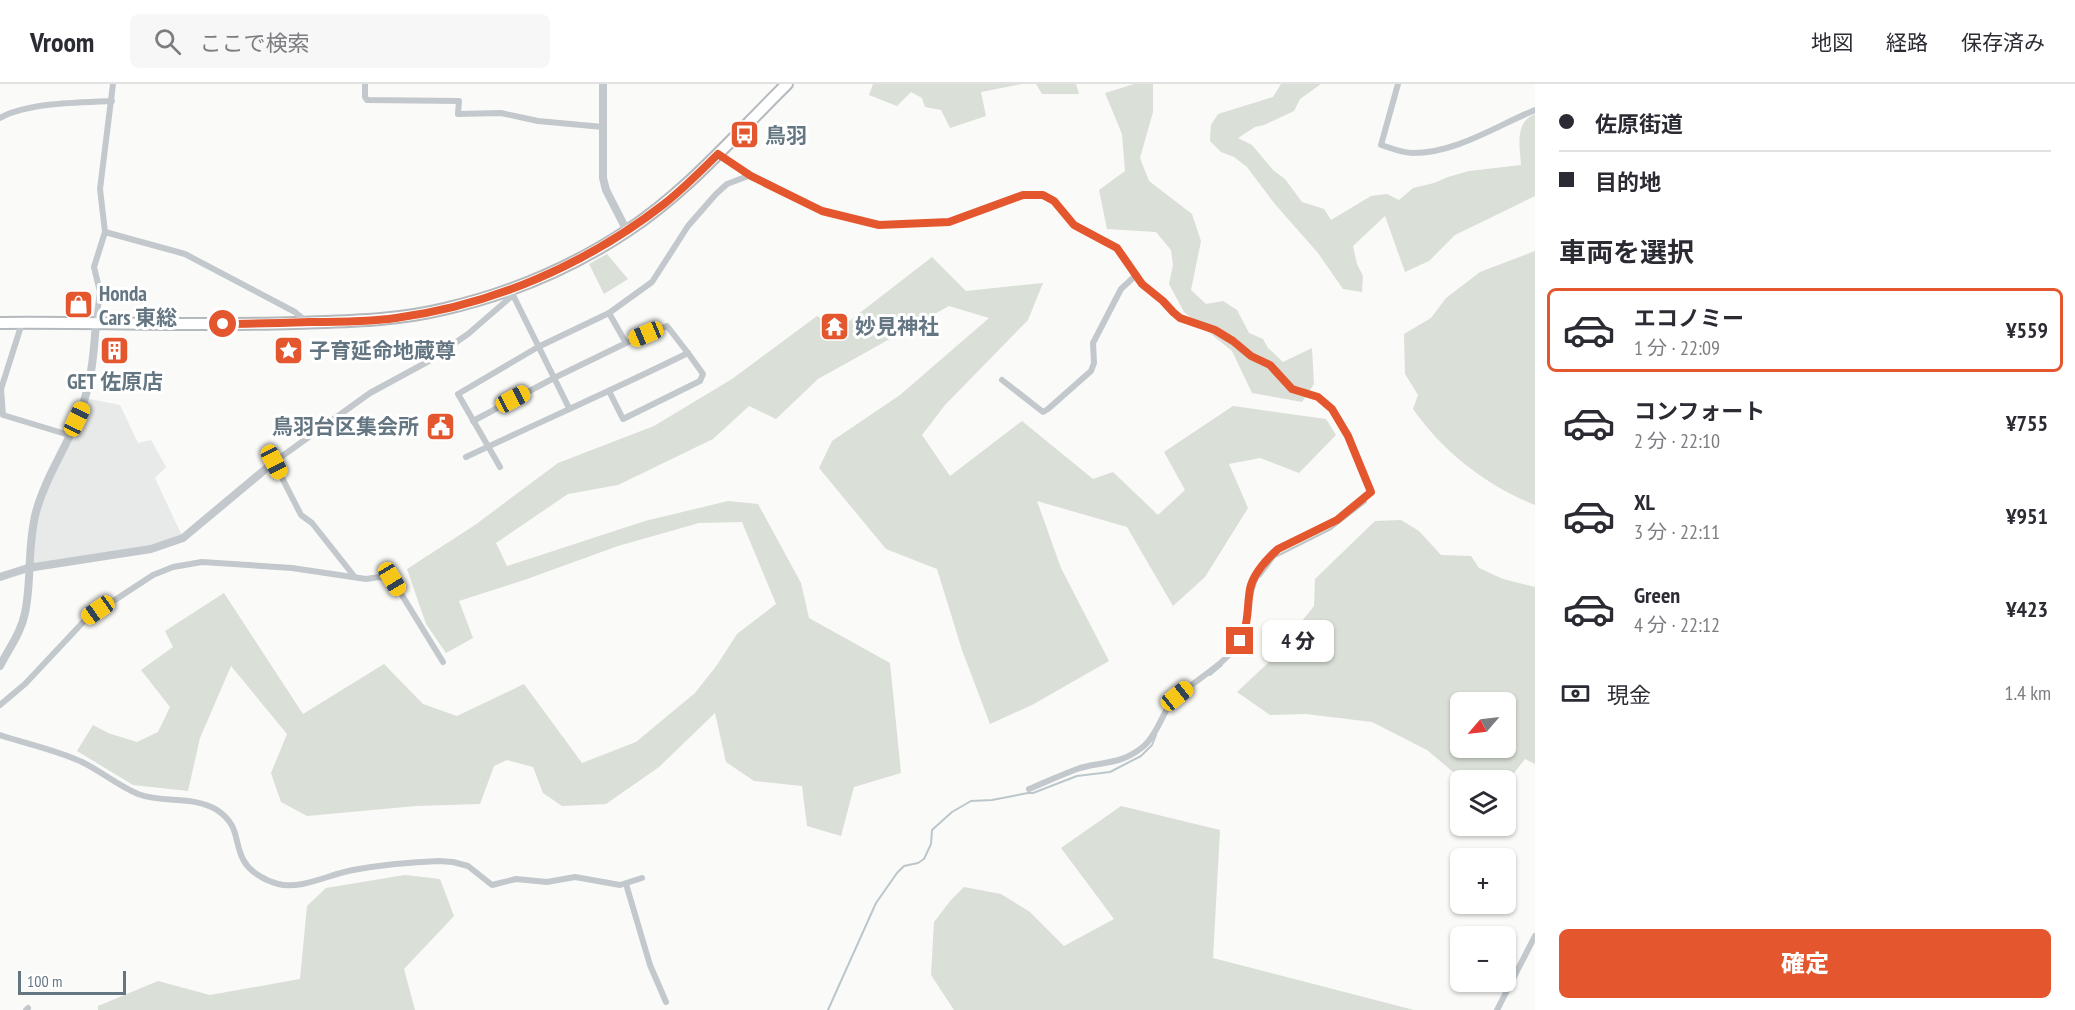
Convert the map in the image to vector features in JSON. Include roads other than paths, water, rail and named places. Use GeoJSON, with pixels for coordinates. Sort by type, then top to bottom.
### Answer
{"type":"FeatureCollection","features":[{"type":"Feature","properties":{"kind":"highway"},"geometry":{"type":"LineString","coordinates":[[0,323],[350,322],[396,318],[442,310],[512,292],[565,267],[627,231],[665,203],[718,154],[787,84]]}},
{"type":"Feature","properties":{"kind":"street"},"geometry":{"type":"LineString","coordinates":[[0,666],[18,635],[25,614],[30,543],[36,511],[48,477],[82,408],[93,364],[100,292],[94,267],[105,232],[100,189],[113,84]]}},
{"type":"Feature","properties":{"kind":"street"},"geometry":{"type":"LineString","coordinates":[[365,84],[367,100],[459,101],[458,114],[501,113],[538,121],[603,127]]}},
{"type":"Feature","properties":{"kind":"street"},"geometry":{"type":"LineString","coordinates":[[603,84],[603,178],[606,190],[627,231]]}},
{"type":"Feature","properties":{"kind":"street"},"geometry":{"type":"LineString","coordinates":[[1398,84],[1381,145],[1401,151],[1412,153],[1460,142],[1535,110]]}},
{"type":"Feature","properties":{"kind":"street"},"geometry":{"type":"LineString","coordinates":[[0,118],[16,110],[112,101]]}},
{"type":"Feature","properties":{"kind":"street"},"geometry":{"type":"LineString","coordinates":[[718,154],[751,176],[822,211],[879,225],[949,222],[1023,195],[1043,195],[1054,201],[1074,225],[1117,248],[1142,284],[1180,318],[1215,330],[1251,356],[1270,365],[1292,389],[1318,397],[1332,409],[1348,436],[1371,492],[1337,520],[1272,554],[1252,584],[1246,628],[1240,641],[1224,660],[1177,696],[1166,708],[1143,746],[1115,763],[1078,769],[1029,789]]}},
{"type":"Feature","properties":{"kind":"street"},"geometry":{"type":"LineString","coordinates":[[500,467],[458,394],[538,347],[609,313],[652,282],[684,233],[716,194],[727,184],[751,176]]}},
{"type":"Feature","properties":{"kind":"street"},"geometry":{"type":"LineString","coordinates":[[105,232],[185,254],[295,312],[308,322]]}},
{"type":"Feature","properties":{"kind":"street"},"geometry":{"type":"LineString","coordinates":[[1002,380],[1043,412],[1048,409],[1091,371],[1094,363],[1093,343],[1121,289],[1135,276]]}},
{"type":"Feature","properties":{"kind":"street"},"geometry":{"type":"LineString","coordinates":[[0,576],[28,568],[151,549],[183,538],[274,462],[370,393],[429,361],[460,339],[512,292],[569,408]]}},
{"type":"Feature","properties":{"kind":"street"},"geometry":{"type":"LineString","coordinates":[[609,313],[626,343]]}},
{"type":"Feature","properties":{"kind":"street"},"geometry":{"type":"LineString","coordinates":[[22,322],[1,389],[3,415],[69,435]]}},
{"type":"Feature","properties":{"kind":"street"},"geometry":{"type":"LineString","coordinates":[[473,421],[554,378],[667,326],[703,374],[700,381],[624,419],[609,391]]}},
{"type":"Feature","properties":{"kind":"street"},"geometry":{"type":"LineString","coordinates":[[466,457],[688,353]]}},
{"type":"Feature","properties":{"kind":"street"},"geometry":{"type":"LineString","coordinates":[[274,462],[301,515],[312,523],[354,577]]}},
{"type":"Feature","properties":{"kind":"street"},"geometry":{"type":"LineString","coordinates":[[0,705],[25,684],[86,619],[153,575],[174,567],[202,562],[292,568],[366,579],[379,577],[392,579],[443,662]]}},
{"type":"Feature","properties":{"kind":"street"},"geometry":{"type":"LineString","coordinates":[[0,735],[80,761],[140,795],[186,800],[210,806],[234,828],[246,865],[266,879],[279,884],[301,884],[353,870],[439,861],[468,866],[492,885],[516,879],[547,882],[575,877],[626,884],[642,878]]}},
{"type":"Feature","properties":{"kind":"street"},"geometry":{"type":"LineString","coordinates":[[626,884],[650,964],[666,1002]]}},
{"type":"Feature","properties":{"kind":"street"},"geometry":{"type":"LineString","coordinates":[[1497,1010],[1535,936]]}},
{"type":"Feature","properties":{"kind":"waterway"},"geometry":{"type":"LineString","coordinates":[[1260,577],[1275,557],[1331,529],[1366,502]]}},
{"type":"Feature","properties":{"kind":"waterway"},"geometry":{"type":"LineString","coordinates":[[1210,675],[1222,665]]}},
{"type":"Feature","properties":{"kind":"waterway"},"geometry":{"type":"LineString","coordinates":[[1173,705],[1189,690]]}},
{"type":"Feature","properties":{"kind":"waterway"},"geometry":{"type":"LineString","coordinates":[[828,1010],[876,903],[904,866],[924,859],[931,844],[932,830],[952,812],[971,801],[1033,793],[1077,776],[1110,772],[1141,756],[1152,745],[1156,735]]}},
{"type":"Feature","properties":{"kind":"place","name":"鳥羽"},"geometry":{"type":"Point","coordinates":[744,135]}},
{"type":"Feature","properties":{"kind":"place","name":"Honda Cars 東総"},"geometry":{"type":"Point","coordinates":[78,305]}},
{"type":"Feature","properties":{"kind":"place","name":"妙見神社"},"geometry":{"type":"Point","coordinates":[834,326]}},
{"type":"Feature","properties":{"kind":"place","name":"GET 佐原店"},"geometry":{"type":"Point","coordinates":[115,350]}},
{"type":"Feature","properties":{"kind":"place","name":"子育延命地蔵尊"},"geometry":{"type":"Point","coordinates":[288,350]}},
{"type":"Feature","properties":{"kind":"place","name":"鳥羽台区集会所"},"geometry":{"type":"Point","coordinates":[440,426]}}]}
